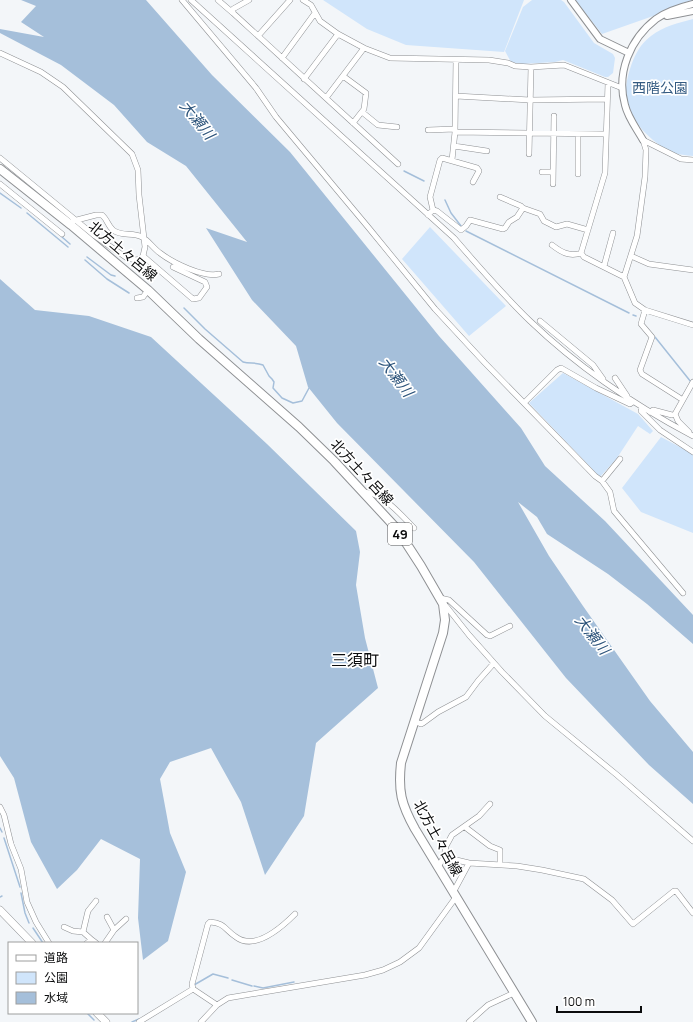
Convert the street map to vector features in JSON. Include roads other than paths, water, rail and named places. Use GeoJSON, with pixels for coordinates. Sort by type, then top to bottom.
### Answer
{"type":"FeatureCollection","features":[{"type":"Feature","properties":{"kind":"main road","name":"北方土々呂線"},"geometry":{"type":"LineString","coordinates":[[0,169],[72,222],[299,427],[364,492],[397,529],[442,601],[445,620],[443,633],[401,763],[399,781],[401,797],[409,817],[438,867],[532,1022]]}},
{"type":"Feature","properties":{"kind":"main road"},"geometry":{"type":"LineString","coordinates":[[0,910],[31,942]]}},
{"type":"Feature","properties":{"kind":"main road"},"geometry":{"type":"LineString","coordinates":[[98,1014],[106,1022]]}},
{"type":"Feature","properties":{"kind":"street"},"geometry":{"type":"LineString","coordinates":[[182,0],[256,88],[276,117],[435,309],[594,476],[602,481],[610,492],[614,511],[683,593]]}},
{"type":"Feature","properties":{"kind":"street"},"geometry":{"type":"LineString","coordinates":[[191,0],[454,238],[486,275],[530,321],[604,382],[650,412],[693,436]]}},
{"type":"Feature","properties":{"kind":"street"},"geometry":{"type":"LineString","coordinates":[[218,0],[398,164]]}},
{"type":"Feature","properties":{"kind":"street"},"geometry":{"type":"LineString","coordinates":[[233,13],[234,9],[249,0]]}},
{"type":"Feature","properties":{"kind":"street"},"geometry":{"type":"LineString","coordinates":[[258,36],[290,0]]}},
{"type":"Feature","properties":{"kind":"street"},"geometry":{"type":"LineString","coordinates":[[304,0],[311,6],[320,21],[338,34],[364,48],[390,58],[489,60],[508,62],[515,66],[531,67],[564,65],[622,88]]}},
{"type":"Feature","properties":{"kind":"street"},"geometry":{"type":"LineString","coordinates":[[571,0],[600,39],[629,53]]}},
{"type":"Feature","properties":{"kind":"street"},"geometry":{"type":"LineString","coordinates":[[624,277],[638,236],[645,177],[646,150],[643,140],[631,121],[625,106],[622,88],[623,72],[633,45],[645,29],[658,18],[680,7],[693,4]]}},
{"type":"Feature","properties":{"kind":"street"},"geometry":{"type":"LineString","coordinates":[[658,18],[693,11]]}},
{"type":"Feature","properties":{"kind":"street"},"geometry":{"type":"LineString","coordinates":[[282,58],[315,13]]}},
{"type":"Feature","properties":{"kind":"street"},"geometry":{"type":"LineString","coordinates":[[304,78],[338,34]]}},
{"type":"Feature","properties":{"kind":"street"},"geometry":{"type":"LineString","coordinates":[[326,98],[364,48]]}},
{"type":"Feature","properties":{"kind":"street"},"geometry":{"type":"LineString","coordinates":[[0,53],[41,72],[63,87],[132,154],[138,170],[139,195],[145,248],[143,256],[136,260],[128,258],[72,222],[0,158]]}},
{"type":"Feature","properties":{"kind":"street"},"geometry":{"type":"LineString","coordinates":[[452,160],[455,131],[456,60]]}},
{"type":"Feature","properties":{"kind":"street"},"geometry":{"type":"LineString","coordinates":[[529,154],[531,67]]}},
{"type":"Feature","properties":{"kind":"street"},"geometry":{"type":"LineString","coordinates":[[344,76],[366,94],[364,110],[353,123]]}},
{"type":"Feature","properties":{"kind":"street"},"geometry":{"type":"LineString","coordinates":[[581,253],[605,173],[608,83]]}},
{"type":"Feature","properties":{"kind":"street"},"geometry":{"type":"LineString","coordinates":[[456,96],[530,100],[607,99]]}},
{"type":"Feature","properties":{"kind":"street"},"geometry":{"type":"LineString","coordinates":[[362,112],[378,125],[397,127]]}},
{"type":"Feature","properties":{"kind":"street"},"geometry":{"type":"LineString","coordinates":[[553,184],[554,116]]}},
{"type":"Feature","properties":{"kind":"street"},"geometry":{"type":"LineString","coordinates":[[428,130],[606,134]]}},
{"type":"Feature","properties":{"kind":"street"},"geometry":{"type":"LineString","coordinates":[[578,134],[578,174]]}},
{"type":"Feature","properties":{"kind":"street"},"geometry":{"type":"LineString","coordinates":[[643,140],[681,159],[693,160]]}},
{"type":"Feature","properties":{"kind":"street"},"geometry":{"type":"LineString","coordinates":[[454,146],[487,151]]}},
{"type":"Feature","properties":{"kind":"street"},"geometry":{"type":"LineString","coordinates":[[433,210],[430,197],[440,160],[442,158],[477,168],[479,171],[473,182]]}},
{"type":"Feature","properties":{"kind":"street"},"geometry":{"type":"LineString","coordinates":[[542,172],[553,172]]}},
{"type":"Feature","properties":{"kind":"street"},"geometry":{"type":"LineString","coordinates":[[0,184],[62,234]]}},
{"type":"Feature","properties":{"kind":"street"},"geometry":{"type":"LineString","coordinates":[[500,197],[540,214],[544,221],[556,227],[567,224],[588,230]]}},
{"type":"Feature","properties":{"kind":"street"},"geometry":{"type":"LineString","coordinates":[[433,210],[443,215],[461,230],[470,220],[505,228],[509,222],[517,217],[523,208]]}},
{"type":"Feature","properties":{"kind":"street"},"geometry":{"type":"LineString","coordinates":[[428,215],[433,210]]}},
{"type":"Feature","properties":{"kind":"street"},"geometry":{"type":"LineString","coordinates":[[72,222],[96,215],[102,215],[106,218],[112,230],[126,235],[143,237],[160,253],[183,266],[212,276],[219,274]]}},
{"type":"Feature","properties":{"kind":"street"},"geometry":{"type":"LineString","coordinates":[[604,266],[613,233]]}},
{"type":"Feature","properties":{"kind":"street"},"geometry":{"type":"LineString","coordinates":[[552,245],[559,252],[570,255],[581,253]]}},
{"type":"Feature","properties":{"kind":"street"},"geometry":{"type":"LineString","coordinates":[[581,253],[584,257],[624,277],[635,303],[645,310],[693,325]]}},
{"type":"Feature","properties":{"kind":"street"},"geometry":{"type":"LineString","coordinates":[[143,256],[193,299],[198,298],[207,287],[205,282],[173,267]]}},
{"type":"Feature","properties":{"kind":"street"},"geometry":{"type":"LineString","coordinates":[[631,256],[649,264],[693,270]]}},
{"type":"Feature","properties":{"kind":"street"},"geometry":{"type":"LineString","coordinates":[[137,298],[143,297],[148,290]]}},
{"type":"Feature","properties":{"kind":"street"},"geometry":{"type":"LineString","coordinates":[[645,310],[640,324],[652,337],[640,370],[642,374],[683,400]]}},
{"type":"Feature","properties":{"kind":"street"},"geometry":{"type":"LineString","coordinates":[[540,321],[593,365],[604,382]]}},
{"type":"Feature","properties":{"kind":"street"},"geometry":{"type":"LineString","coordinates":[[524,402],[561,368],[596,388],[630,404],[631,400]]}},
{"type":"Feature","properties":{"kind":"street"},"geometry":{"type":"LineString","coordinates":[[615,378],[631,400]]}},
{"type":"Feature","properties":{"kind":"street"},"geometry":{"type":"LineString","coordinates":[[674,414],[693,382]]}},
{"type":"Feature","properties":{"kind":"street"},"geometry":{"type":"LineString","coordinates":[[642,407],[641,411],[660,430],[693,452]]}},
{"type":"Feature","properties":{"kind":"street"},"geometry":{"type":"LineString","coordinates":[[650,412],[653,410],[672,415],[674,414]]}},
{"type":"Feature","properties":{"kind":"street"},"geometry":{"type":"LineString","coordinates":[[674,414],[678,421],[693,436]]}},
{"type":"Feature","properties":{"kind":"street"},"geometry":{"type":"LineString","coordinates":[[602,481],[620,459]]}},
{"type":"Feature","properties":{"kind":"street"},"geometry":{"type":"LineString","coordinates":[[364,492],[372,492],[414,528]]}},
{"type":"Feature","properties":{"kind":"street"},"geometry":{"type":"LineString","coordinates":[[442,601],[449,600],[487,635],[490,636],[510,626]]}},
{"type":"Feature","properties":{"kind":"street"},"geometry":{"type":"LineString","coordinates":[[442,601],[494,663],[545,716],[617,775],[693,841]]}},
{"type":"Feature","properties":{"kind":"street"},"geometry":{"type":"LineString","coordinates":[[414,721],[421,724],[438,712],[463,699],[494,663]]}},
{"type":"Feature","properties":{"kind":"street"},"geometry":{"type":"LineString","coordinates":[[438,867],[444,857],[448,840],[452,835],[465,827],[490,804]]}},
{"type":"Feature","properties":{"kind":"street"},"geometry":{"type":"LineString","coordinates":[[0,807],[4,815],[11,844],[21,868],[28,902],[36,922],[48,942]]}},
{"type":"Feature","properties":{"kind":"street"},"geometry":{"type":"LineString","coordinates":[[465,827],[490,846],[500,850],[500,864]]}},
{"type":"Feature","properties":{"kind":"street"},"geometry":{"type":"LineString","coordinates":[[444,857],[469,863],[500,864],[542,870],[584,879],[612,900],[634,924],[674,890],[693,913]]}},
{"type":"Feature","properties":{"kind":"street"},"geometry":{"type":"LineString","coordinates":[[201,1022],[217,1004],[228,998],[365,975],[388,968],[400,962],[420,948],[454,894],[455,889],[469,863]]}},
{"type":"Feature","properties":{"kind":"street"},"geometry":{"type":"LineString","coordinates":[[83,932],[88,911],[96,901]]}},
{"type":"Feature","properties":{"kind":"street"},"geometry":{"type":"LineString","coordinates":[[193,989],[192,984],[208,924],[210,922],[225,926],[235,937],[241,940],[257,941],[267,937],[295,914]]}},
{"type":"Feature","properties":{"kind":"street"},"geometry":{"type":"LineString","coordinates":[[107,917],[114,930]]}},
{"type":"Feature","properties":{"kind":"street"},"geometry":{"type":"LineString","coordinates":[[106,942],[114,930],[126,919]]}},
{"type":"Feature","properties":{"kind":"street"},"geometry":{"type":"LineString","coordinates":[[64,927],[73,931],[83,932],[92,942]]}},
{"type":"Feature","properties":{"kind":"street"},"geometry":{"type":"LineString","coordinates":[[193,989],[217,1004]]}},
{"type":"Feature","properties":{"kind":"street"},"geometry":{"type":"LineString","coordinates":[[139,1022],[193,989]]}},
{"type":"Feature","properties":{"kind":"street"},"geometry":{"type":"LineString","coordinates":[[469,1022],[488,1005],[514,993]]}},
{"type":"Feature","properties":{"kind":"water","name":"大瀬川"},"geometry":{"type":"Polygon","coordinates":[[[21,0],[146,0],[212,75],[290,152],[439,336],[521,428],[545,466],[605,521],[693,615],[693,644],[647,604],[608,574],[547,534],[537,517],[518,502],[549,556],[583,606],[650,701],[693,752],[693,804],[649,765],[566,678],[474,562],[337,423],[308,387],[296,346],[252,300],[206,228],[247,242],[186,166],[147,142],[114,105],[61,65],[0,33],[0,29],[44,37],[21,22],[36,6],[21,0]]]}},
{"type":"Feature","properties":{"kind":"waterway"},"geometry":{"type":"LineString","coordinates":[[404,171],[424,181]]}},
{"type":"Feature","properties":{"kind":"waterway"},"geometry":{"type":"LineString","coordinates":[[0,193],[21,208]]}},
{"type":"Feature","properties":{"kind":"waterway"},"geometry":{"type":"LineString","coordinates":[[445,200],[451,213],[461,226]]}},
{"type":"Feature","properties":{"kind":"waterway"},"geometry":{"type":"LineString","coordinates":[[27,213],[68,247]]}},
{"type":"Feature","properties":{"kind":"waterway"},"geometry":{"type":"LineString","coordinates":[[466,231],[629,313]]}},
{"type":"Feature","properties":{"kind":"waterway"},"geometry":{"type":"LineString","coordinates":[[62,237],[70,244]]}},
{"type":"Feature","properties":{"kind":"waterway"},"geometry":{"type":"LineString","coordinates":[[87,257],[111,275],[115,276]]}},
{"type":"Feature","properties":{"kind":"waterway"},"geometry":{"type":"LineString","coordinates":[[85,260],[107,279],[129,293]]}},
{"type":"Feature","properties":{"kind":"waterway"},"geometry":{"type":"LineString","coordinates":[[184,308],[205,329],[243,362],[263,365],[274,382],[273,388],[282,398],[293,403],[302,401],[309,388]]}},
{"type":"Feature","properties":{"kind":"waterway"},"geometry":{"type":"LineString","coordinates":[[655,337],[691,382]]}},
{"type":"Feature","properties":{"kind":"waterway"},"geometry":{"type":"LineString","coordinates":[[0,828],[2,832]]}},
{"type":"Feature","properties":{"kind":"waterway"},"geometry":{"type":"LineString","coordinates":[[4,838],[20,887]]}},
{"type":"Feature","properties":{"kind":"waterway"},"geometry":{"type":"LineString","coordinates":[[21,893],[25,913],[29,923]]}},
{"type":"Feature","properties":{"kind":"waterway"},"geometry":{"type":"LineString","coordinates":[[33,928],[42,942]]}},
{"type":"Feature","properties":{"kind":"waterway"},"geometry":{"type":"LineString","coordinates":[[194,985],[213,974],[228,978]]}},
{"type":"Feature","properties":{"kind":"waterway"},"geometry":{"type":"LineString","coordinates":[[232,980],[252,986]]}},
{"type":"Feature","properties":{"kind":"waterway"},"geometry":{"type":"LineString","coordinates":[[254,986],[263,988],[294,982]]}},
{"type":"Feature","properties":{"kind":"waterway"},"geometry":{"type":"LineString","coordinates":[[88,1014],[94,1020]]}},
{"type":"Feature","properties":{"kind":"waterway"},"geometry":{"type":"LineString","coordinates":[[132,1022],[139,1019]]}},
{"type":"Feature","properties":{"kind":"district","name":"三須町"},"geometry":{"type":"Point","coordinates":[355,660]}},
{"type":"Feature","properties":{"kind":"park label","name":"西階公園"},"geometry":{"type":"Point","coordinates":[660,88]}}]}
